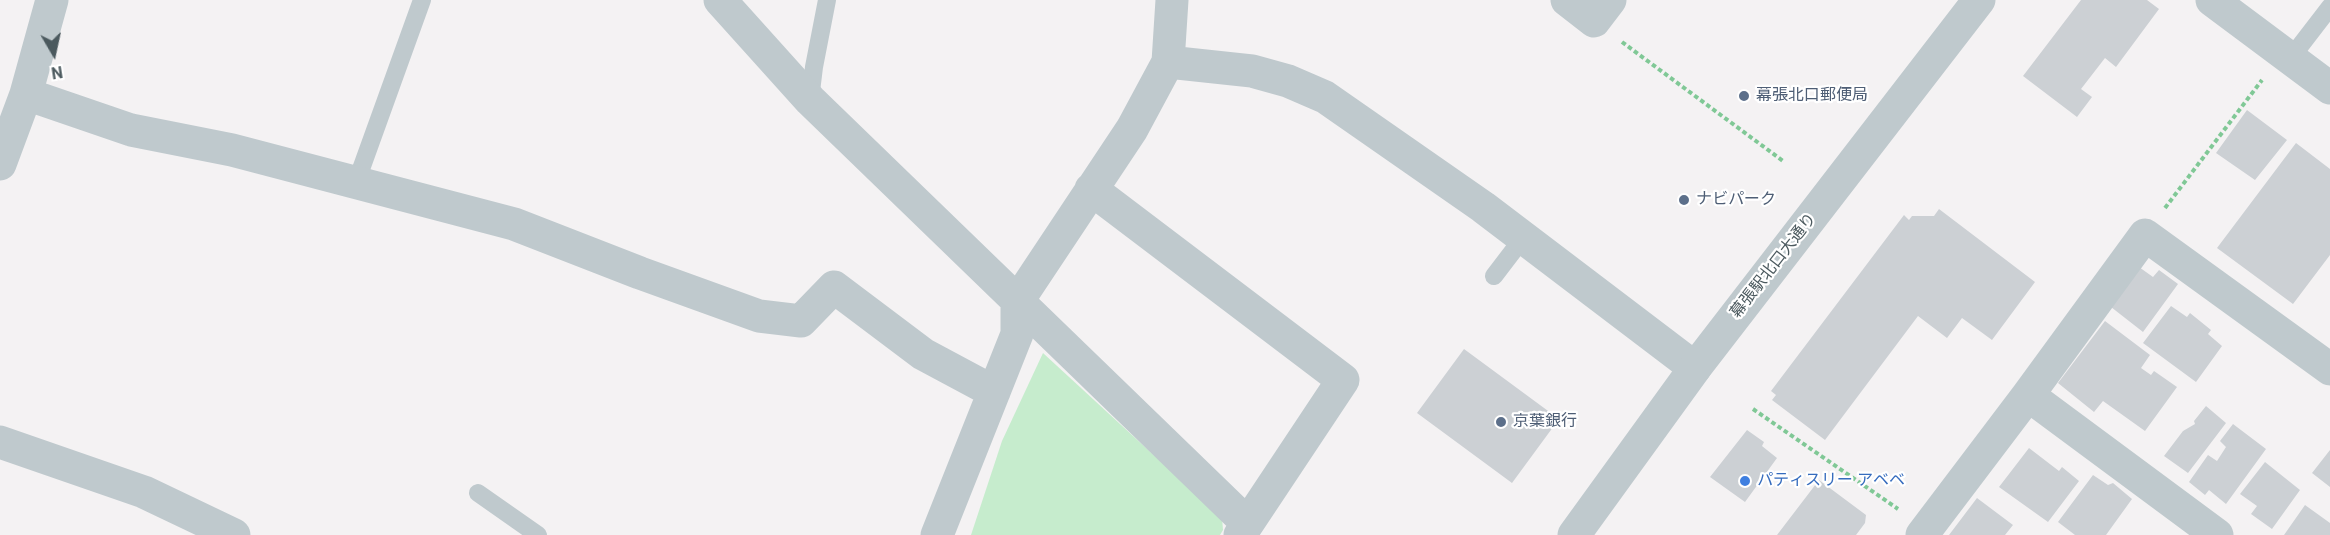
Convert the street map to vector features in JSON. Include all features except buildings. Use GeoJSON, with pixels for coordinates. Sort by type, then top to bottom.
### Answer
{"type":"FeatureCollection","features":[{"type":"Feature","properties":{"kind":"street"},"geometry":{"type":"LineString","coordinates":[[0,164],[26,94],[52,0]]}},
{"type":"Feature","properties":{"kind":"street"},"geometry":{"type":"LineString","coordinates":[[720,0],[810,100],[1017,302],[1243,529],[1343,380],[1091,189]]}},
{"type":"Feature","properties":{"kind":"street"},"geometry":{"type":"LineString","coordinates":[[937,535],[1017,334],[1017,302],[1132,129],[1168,62],[1172,0]]}},
{"type":"Feature","properties":{"kind":"street"},"geometry":{"type":"LineString","coordinates":[[1567,0],[1602,10]]}},
{"type":"Feature","properties":{"kind":"street","name":"幕張駅北口大通り"},"geometry":{"type":"LineString","coordinates":[[1574,535],[1695,368],[1979,0]]}},
{"type":"Feature","properties":{"kind":"street"},"geometry":{"type":"LineString","coordinates":[[2212,0],[2330,88]]}},
{"type":"Feature","properties":{"kind":"street"},"geometry":{"type":"LineString","coordinates":[[1168,62],[1252,71],[1288,81],[1335,103],[1524,238],[1695,368]]}},
{"type":"Feature","properties":{"kind":"street"},"geometry":{"type":"LineString","coordinates":[[26,94],[131,130],[232,150],[514,224],[759,316],[801,321],[834,287],[923,354],[994,392]]}},
{"type":"Feature","properties":{"kind":"street"},"geometry":{"type":"LineString","coordinates":[[1924,532],[2028,395],[2145,234],[2330,369]]}},
{"type":"Feature","properties":{"kind":"street"},"geometry":{"type":"LineString","coordinates":[[2028,395],[2217,535]]}},
{"type":"Feature","properties":{"kind":"street"},"geometry":{"type":"LineString","coordinates":[[0,442],[144,492],[234,535]]}},
{"type":"Feature","properties":{"kind":"lane"},"geometry":{"type":"LineString","coordinates":[[356,183],[422,0]]}},
{"type":"Feature","properties":{"kind":"lane"},"geometry":{"type":"LineString","coordinates":[[810,100],[827,0]]}},
{"type":"Feature","properties":{"kind":"lane"},"geometry":{"type":"LineString","coordinates":[[2286,56],[2330,7]]}},
{"type":"Feature","properties":{"kind":"lane"},"geometry":{"type":"LineString","coordinates":[[1494,276],[1524,238]]}},
{"type":"Feature","properties":{"kind":"lane"},"geometry":{"type":"LineString","coordinates":[[478,493],[538,535]]}},
{"type":"Feature","properties":{"kind":"path"},"geometry":{"type":"LineString","coordinates":[[1602,10],[1783,161]]}},
{"type":"Feature","properties":{"kind":"path"},"geometry":{"type":"LineString","coordinates":[[2145,234],[2286,56]]}},
{"type":"Feature","properties":{"kind":"path"},"geometry":{"type":"LineString","coordinates":[[1753,409],[1924,532]]}},
{"type":"Feature","properties":{"kind":"green space"},"geometry":{"type":"Polygon","coordinates":[[[1043,353],[1222,518],[1223,530],[1220,535],[971,535],[1002,441],[1043,353]]]}},
{"type":"Feature","properties":{"kind":"place","name":"幕張北口郵便局"},"geometry":{"type":"Point","coordinates":[1744,96]}},
{"type":"Feature","properties":{"kind":"place","name":"ナビパーク"},"geometry":{"type":"Point","coordinates":[1684,200]}},
{"type":"Feature","properties":{"kind":"place","name":"京葉銀行"},"geometry":{"type":"Point","coordinates":[1501,422]}},
{"type":"Feature","properties":{"kind":"place","name":"パティスリー アベベ"},"geometry":{"type":"Point","coordinates":[1745,481]}}]}
